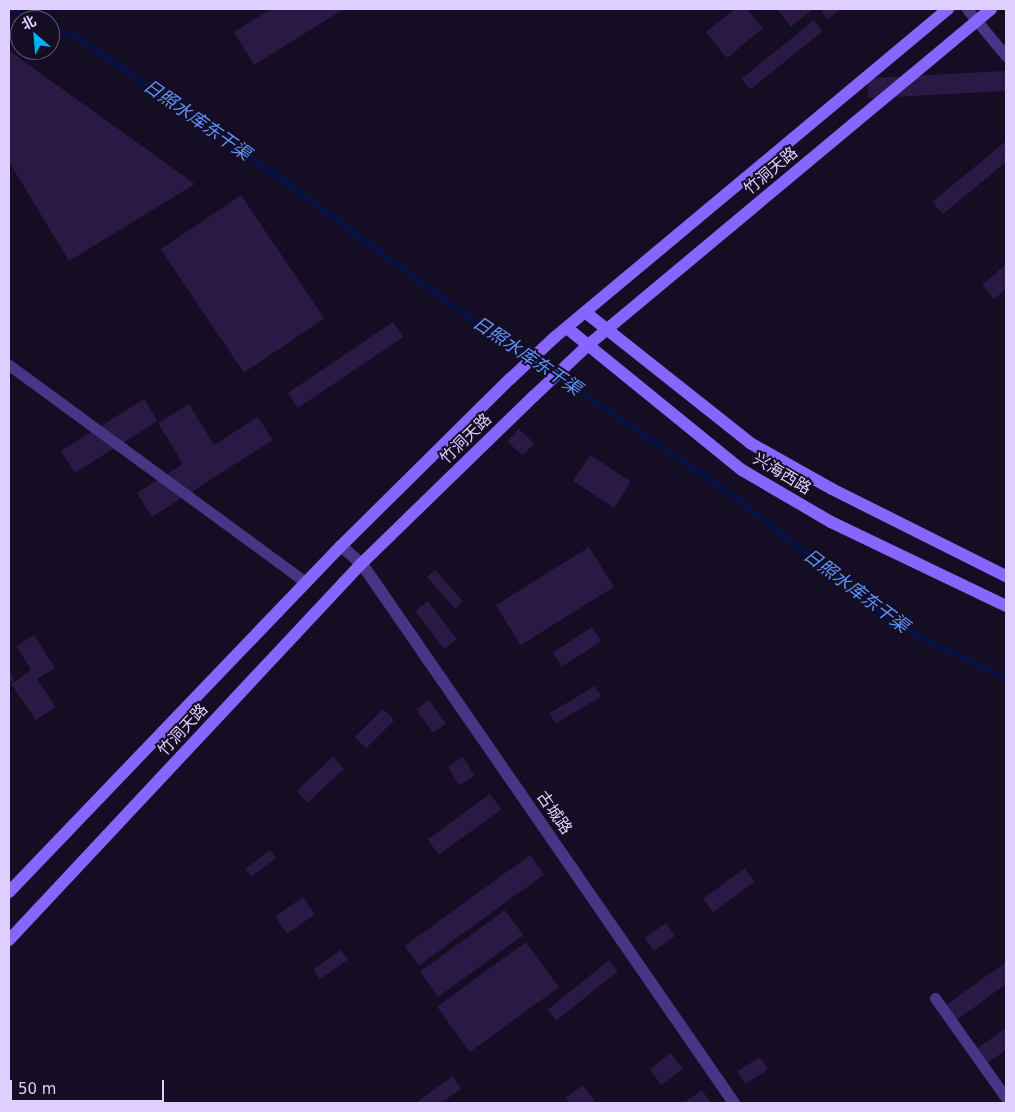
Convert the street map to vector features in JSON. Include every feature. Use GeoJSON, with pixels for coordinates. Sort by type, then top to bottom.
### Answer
{"type":"FeatureCollection","features":[{"type":"Feature","properties":{"kind":"main road","name":"竹洞天路"},"geometry":{"type":"LineString","coordinates":[[9,892],[341,546],[555,337],[948,9]]}},
{"type":"Feature","properties":{"kind":"main road","name":"竹洞天路"},"geometry":{"type":"LineString","coordinates":[[9,940],[362,564],[575,357],[991,9]]}},
{"type":"Feature","properties":{"kind":"main road","name":"兴海西路"},"geometry":{"type":"LineString","coordinates":[[585,312],[750,443],[832,489],[1006,576]]}},
{"type":"Feature","properties":{"kind":"main road","name":"兴海西路"},"geometry":{"type":"LineString","coordinates":[[567,328],[742,470],[831,522],[1006,606]]}},
{"type":"Feature","properties":{"kind":"street","name":"古城路"},"geometry":{"type":"LineString","coordinates":[[341,546],[362,564],[734,1103]]}},
{"type":"Feature","properties":{"kind":"lane"},"geometry":{"type":"LineString","coordinates":[[967,9],[1006,56]]}},
{"type":"Feature","properties":{"kind":"lane"},"geometry":{"type":"LineString","coordinates":[[9,365],[306,582]]}},
{"type":"Feature","properties":{"kind":"lane"},"geometry":{"type":"LineString","coordinates":[[935,998],[1006,1098]]}},
{"type":"Feature","properties":{"kind":"building"},"geometry":{"type":"Polygon","coordinates":[[[271,9],[344,9],[254,65],[234,32],[271,9]]]}},
{"type":"Feature","properties":{"kind":"building"},"geometry":{"type":"Polygon","coordinates":[[[735,9],[747,9],[763,28],[727,58],[706,32],[735,9]]]}},
{"type":"Feature","properties":{"kind":"building"},"geometry":{"type":"Polygon","coordinates":[[[777,9],[813,9],[791,27],[777,9]]]}},
{"type":"Feature","properties":{"kind":"building"},"geometry":{"type":"Polygon","coordinates":[[[820,9],[841,9],[828,19],[820,9]]]}},
{"type":"Feature","properties":{"kind":"building"},"geometry":{"type":"Polygon","coordinates":[[[814,20],[823,31],[751,89],[742,79],[814,20]]]}},
{"type":"Feature","properties":{"kind":"building"},"geometry":{"type":"Polygon","coordinates":[[[10,51],[10,60],[23,60],[195,184],[69,261],[9,162],[10,51]]]}},
{"type":"Feature","properties":{"kind":"building"},"geometry":{"type":"Polygon","coordinates":[[[1005,71],[1006,91],[868,98],[867,78],[1005,71]]]}},
{"type":"Feature","properties":{"kind":"building"},"geometry":{"type":"Polygon","coordinates":[[[1006,141],[1006,162],[943,214],[932,202],[1006,141]]]}},
{"type":"Feature","properties":{"kind":"building"},"geometry":{"type":"Polygon","coordinates":[[[241,195],[324,319],[244,373],[161,249],[241,195]]]}},
{"type":"Feature","properties":{"kind":"building"},"geometry":{"type":"Polygon","coordinates":[[[1006,264],[1006,289],[994,299],[982,285],[1006,264]]]}},
{"type":"Feature","properties":{"kind":"building"},"geometry":{"type":"Polygon","coordinates":[[[393,322],[403,337],[298,408],[288,393],[393,322]]]}},
{"type":"Feature","properties":{"kind":"building"},"geometry":{"type":"Polygon","coordinates":[[[144,399],[158,421],[75,473],[61,451],[144,399]]]}},
{"type":"Feature","properties":{"kind":"building"},"geometry":{"type":"Polygon","coordinates":[[[189,404],[214,445],[258,417],[273,440],[152,517],[137,493],[183,464],[158,423],[189,404]]]}},
{"type":"Feature","properties":{"kind":"building"},"geometry":{"type":"Polygon","coordinates":[[[519,429],[534,443],[523,456],[507,441],[519,429]]]}},
{"type":"Feature","properties":{"kind":"building"},"geometry":{"type":"Polygon","coordinates":[[[590,455],[631,482],[614,508],[573,481],[590,455]]]}},
{"type":"Feature","properties":{"kind":"building"},"geometry":{"type":"Polygon","coordinates":[[[589,547],[614,587],[521,645],[496,605],[589,547]]]}},
{"type":"Feature","properties":{"kind":"building"},"geometry":{"type":"Polygon","coordinates":[[[435,570],[463,601],[455,609],[427,577],[435,570]]]}},
{"type":"Feature","properties":{"kind":"building"},"geometry":{"type":"Polygon","coordinates":[[[428,601],[457,639],[444,649],[415,611],[428,601]]]}},
{"type":"Feature","properties":{"kind":"building"},"geometry":{"type":"Polygon","coordinates":[[[592,627],[601,641],[562,667],[553,653],[592,627]]]}},
{"type":"Feature","properties":{"kind":"building"},"geometry":{"type":"Polygon","coordinates":[[[34,635],[55,668],[37,679],[56,707],[36,720],[11,684],[31,670],[16,646],[34,635]]]}},
{"type":"Feature","properties":{"kind":"building"},"geometry":{"type":"Polygon","coordinates":[[[9,670],[14,680],[9,683],[9,670]]]}},
{"type":"Feature","properties":{"kind":"building"},"geometry":{"type":"Polygon","coordinates":[[[595,686],[601,696],[556,724],[550,713],[595,686]]]}},
{"type":"Feature","properties":{"kind":"building"},"geometry":{"type":"Polygon","coordinates":[[[429,700],[446,723],[433,733],[416,709],[429,700]]]}},
{"type":"Feature","properties":{"kind":"building"},"geometry":{"type":"Polygon","coordinates":[[[383,709],[394,720],[366,749],[355,737],[383,709]]]}},
{"type":"Feature","properties":{"kind":"building"},"geometry":{"type":"Polygon","coordinates":[[[333,757],[344,769],[307,803],[296,791],[333,757]]]}},
{"type":"Feature","properties":{"kind":"building"},"geometry":{"type":"Polygon","coordinates":[[[463,757],[475,776],[459,785],[448,767],[463,757]]]}},
{"type":"Feature","properties":{"kind":"building"},"geometry":{"type":"Polygon","coordinates":[[[490,794],[501,809],[439,855],[428,839],[490,794]]]}},
{"type":"Feature","properties":{"kind":"building"},"geometry":{"type":"Polygon","coordinates":[[[270,850],[276,858],[251,877],[245,869],[270,850]]]}},
{"type":"Feature","properties":{"kind":"building"},"geometry":{"type":"Polygon","coordinates":[[[530,855],[544,874],[419,966],[405,946],[530,855]]]}},
{"type":"Feature","properties":{"kind":"building"},"geometry":{"type":"Polygon","coordinates":[[[745,868],[755,882],[713,912],[703,899],[745,868]]]}},
{"type":"Feature","properties":{"kind":"building"},"geometry":{"type":"Polygon","coordinates":[[[303,897],[315,914],[287,934],[275,917],[303,897]]]}},
{"type":"Feature","properties":{"kind":"building"},"geometry":{"type":"Polygon","coordinates":[[[505,910],[523,935],[438,997],[420,972],[505,910]]]}},
{"type":"Feature","properties":{"kind":"building"},"geometry":{"type":"Polygon","coordinates":[[[666,923],[675,936],[654,951],[645,938],[666,923]]]}},
{"type":"Feature","properties":{"kind":"building"},"geometry":{"type":"Polygon","coordinates":[[[526,942],[559,987],[470,1052],[437,1007],[526,942]]]}},
{"type":"Feature","properties":{"kind":"building"},"geometry":{"type":"Polygon","coordinates":[[[341,950],[348,960],[320,979],[313,970],[341,950]]]}},
{"type":"Feature","properties":{"kind":"building"},"geometry":{"type":"Polygon","coordinates":[[[609,960],[618,971],[556,1021],[548,1010],[609,960]]]}},
{"type":"Feature","properties":{"kind":"building"},"geometry":{"type":"Polygon","coordinates":[[[1006,962],[1006,984],[957,1020],[946,1005],[1006,962]]]}},
{"type":"Feature","properties":{"kind":"building"},"geometry":{"type":"Polygon","coordinates":[[[1006,1028],[1006,1050],[986,1064],[975,1050],[1006,1028]]]}},
{"type":"Feature","properties":{"kind":"building"},"geometry":{"type":"Polygon","coordinates":[[[671,1053],[683,1069],[661,1085],[649,1069],[671,1053]]]}},
{"type":"Feature","properties":{"kind":"building"},"geometry":{"type":"Polygon","coordinates":[[[760,1057],[768,1070],[745,1084],[737,1071],[760,1057]]]}},
{"type":"Feature","properties":{"kind":"building"},"geometry":{"type":"Polygon","coordinates":[[[453,1076],[461,1089],[441,1103],[415,1103],[453,1076]]]}},
{"type":"Feature","properties":{"kind":"building"},"geometry":{"type":"Polygon","coordinates":[[[583,1085],[596,1103],[569,1103],[565,1098],[583,1085]]]}},
{"type":"Feature","properties":{"kind":"building"},"geometry":{"type":"Polygon","coordinates":[[[702,1090],[711,1103],[683,1103],[702,1090]]]}},
{"type":"Feature","properties":{"kind":"waterway","name":"日照水库东干渠"},"geometry":{"type":"LineString","coordinates":[[60,30],[77,37],[280,178],[453,306],[735,497],[896,625],[1006,679]]}}]}
